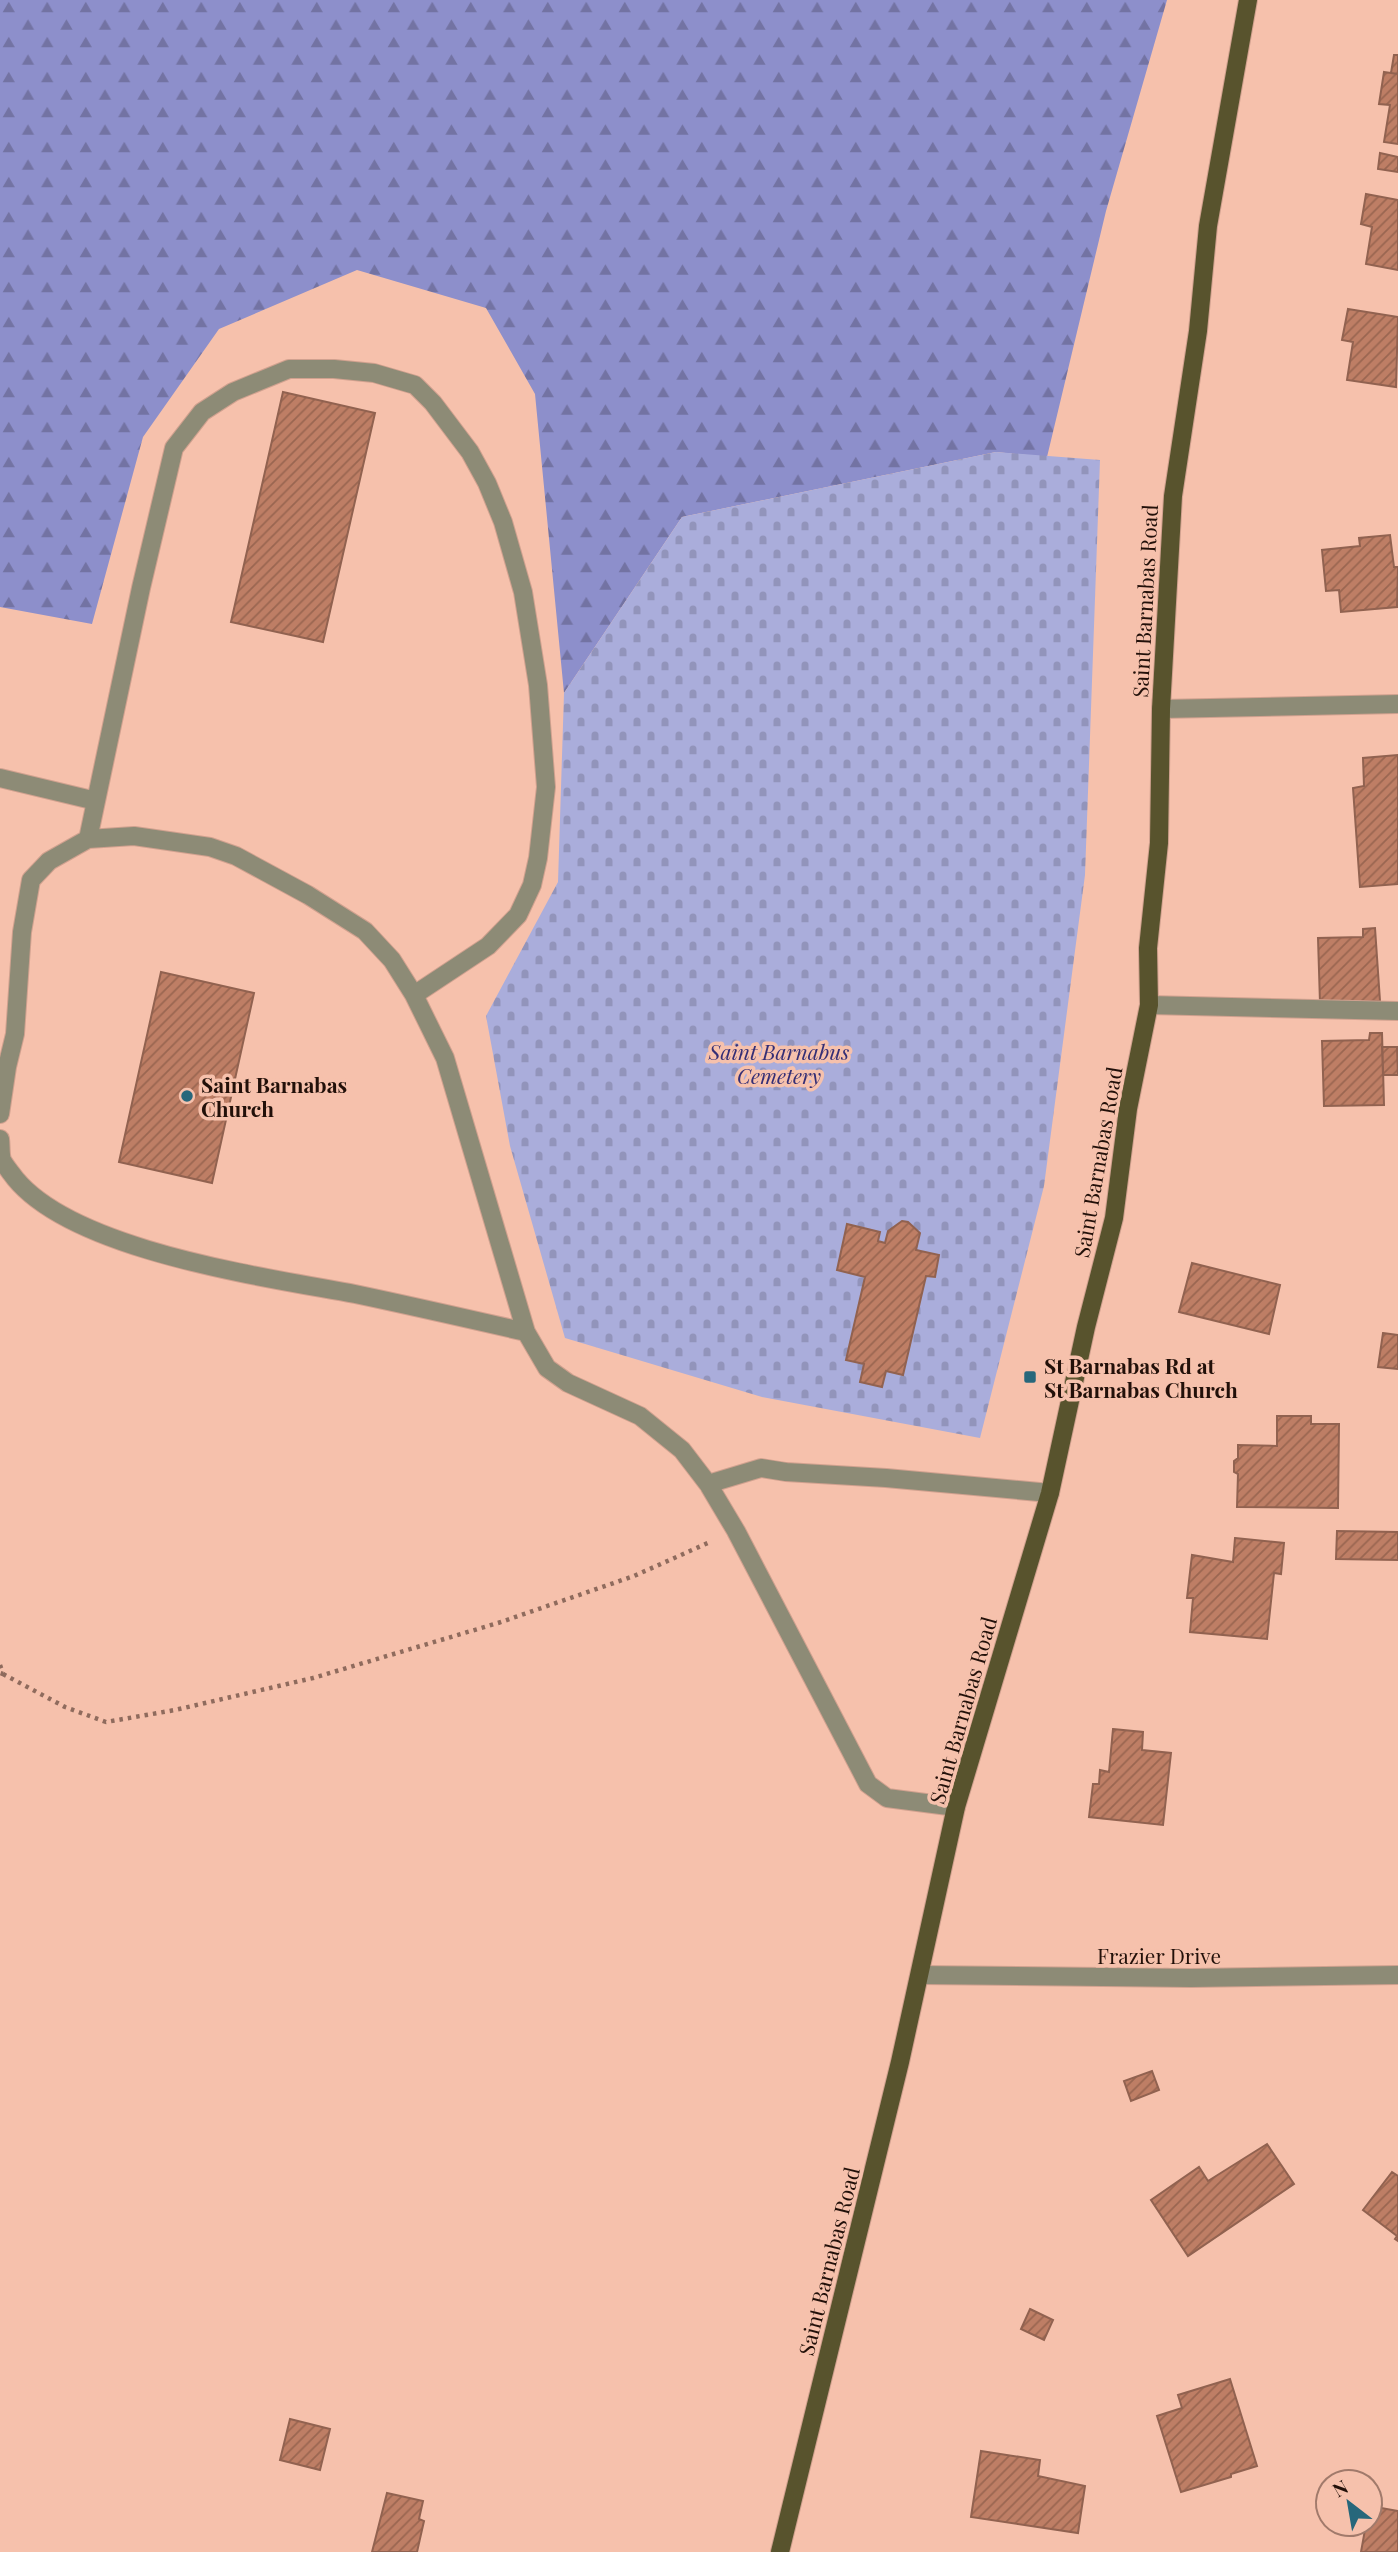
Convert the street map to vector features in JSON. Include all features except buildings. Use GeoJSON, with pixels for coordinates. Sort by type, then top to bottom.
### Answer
{"type":"FeatureCollection","features":[{"type":"Feature","properties":{"kind":"main road","name":"Saint Barnabas Road"},"geometry":{"type":"LineString","coordinates":[[780,2552],[920,1975],[956,1807],[1050,1493],[1086,1327],[1114,1218],[1128,1110],[1149,1005],[1148,948],[1159,843],[1161,709],[1173,496],[1198,331],[1209,226],[1248,0]]}},
{"type":"Feature","properties":{"kind":"street"},"geometry":{"type":"LineString","coordinates":[[88,839],[141,588],[174,448],[202,412],[233,392],[289,369],[334,369],[374,373],[415,385],[470,452],[487,482],[503,522],[523,592],[536,671],[546,787],[536,867],[532,885],[518,915],[488,946],[414,995]]}},
{"type":"Feature","properties":{"kind":"street"},"geometry":{"type":"LineString","coordinates":[[1161,709],[1398,704]]}},
{"type":"Feature","properties":{"kind":"street"},"geometry":{"type":"LineString","coordinates":[[0,778],[96,801]]}},
{"type":"Feature","properties":{"kind":"street"},"geometry":{"type":"LineString","coordinates":[[0,1114],[4,1066],[15,1034],[22,932],[31,880],[49,861],[88,839],[134,836],[210,847],[236,856],[308,895],[365,931],[392,960],[414,995],[445,1058],[526,1332],[547,1368],[568,1383],[640,1416],[682,1450],[708,1485],[736,1531],[868,1784],[887,1798],[956,1807]]}},
{"type":"Feature","properties":{"kind":"street"},"geometry":{"type":"LineString","coordinates":[[1149,1005],[1398,1010]]}},
{"type":"Feature","properties":{"kind":"street"},"geometry":{"type":"LineString","coordinates":[[0,1139],[2,1160],[16,1180],[37,1200],[91,1230],[187,1261],[389,1301],[526,1332]]}},
{"type":"Feature","properties":{"kind":"street"},"geometry":{"type":"LineString","coordinates":[[708,1485],[761,1468],[1050,1493]]}},
{"type":"Feature","properties":{"kind":"street","name":"Frazier Drive"},"geometry":{"type":"LineString","coordinates":[[920,1975],[1191,1978],[1398,1975]]}},
{"type":"Feature","properties":{"kind":"path"},"geometry":{"type":"LineString","coordinates":[[0,1665],[2,1673],[65,1707],[106,1722],[175,1710],[313,1678],[498,1623],[635,1576],[736,1531]]}},
{"type":"Feature","properties":{"kind":"green space"},"geometry":{"type":"Polygon","coordinates":[[[0,0],[1167,0],[1106,211],[1047,457],[996,452],[682,517],[564,693],[535,394],[486,308],[357,270],[219,329],[143,437],[92,624],[0,607],[0,0]]]}},
{"type":"Feature","properties":{"kind":"green space","name":"Saint Barnabus Cemetery"},"geometry":{"type":"Polygon","coordinates":[[[996,452],[1100,460],[1085,875],[1044,1186],[980,1438],[762,1397],[565,1338],[510,1146],[486,1016],[558,882],[564,693],[682,517],[996,452]]]}},
{"type":"Feature","properties":{"kind":"place","name":"Saint Barnabas Church"},"geometry":{"type":"Point","coordinates":[187,1096]}},
{"type":"Feature","properties":{"kind":"place","name":"St Barnabas Rd at St Barnabas Church"},"geometry":{"type":"Point","coordinates":[1030,1377]}}]}
